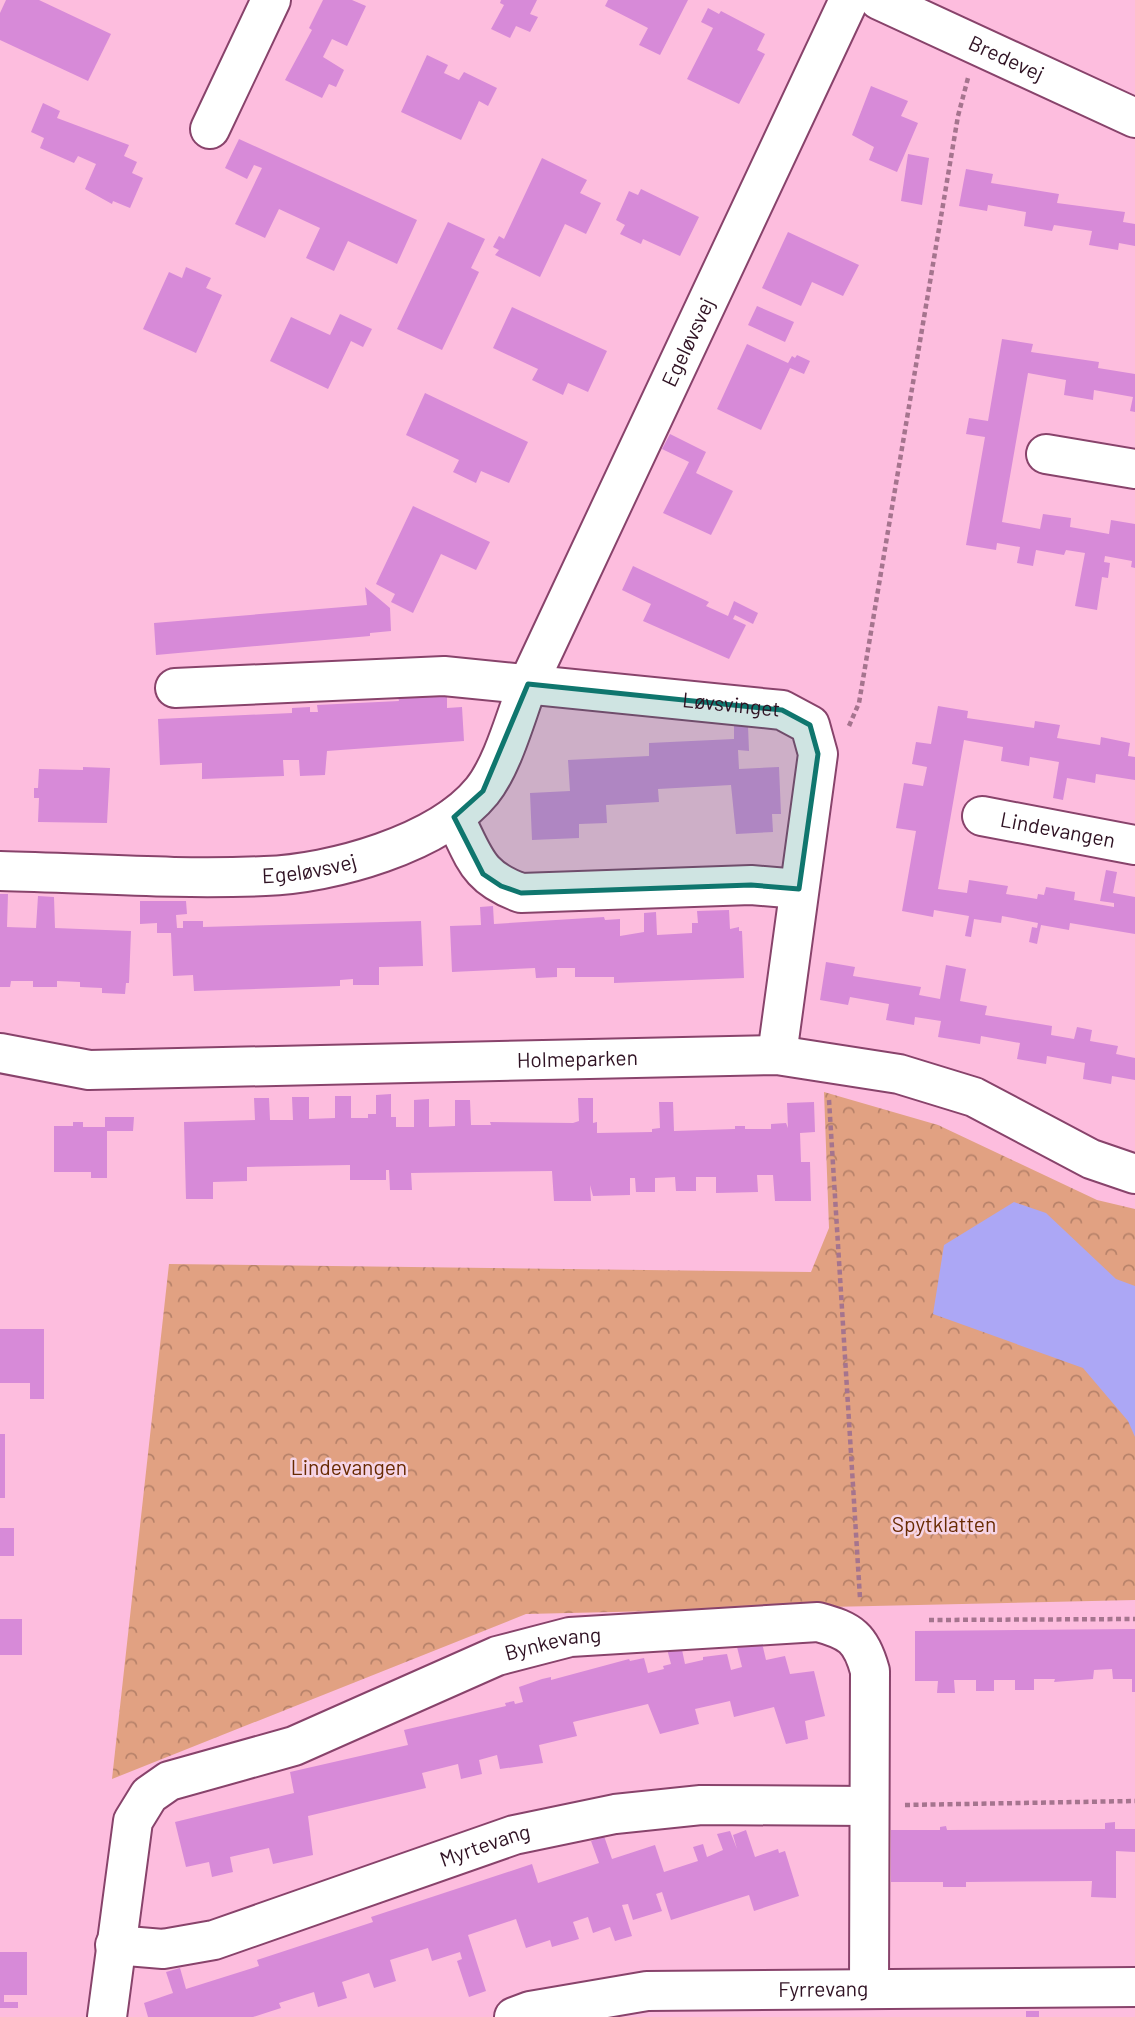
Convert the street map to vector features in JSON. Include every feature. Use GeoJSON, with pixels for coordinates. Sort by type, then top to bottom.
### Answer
{"type":"FeatureCollection","features":[{"type":"Feature","properties":{"kind":"street"},"geometry":{"type":"LineString","coordinates":[[210,129],[271,0]]}},
{"type":"Feature","properties":{"kind":"street","name":"Egeløvsvej"},"geometry":{"type":"LineString","coordinates":[[0,871],[266,876],[335,867],[411,841],[454,817],[483,790],[528,684],[849,0]]}},
{"type":"Feature","properties":{"kind":"street","name":"Bredevej"},"geometry":{"type":"LineString","coordinates":[[879,0],[1135,118]]}},
{"type":"Feature","properties":{"kind":"street"},"geometry":{"type":"LineString","coordinates":[[1046,454],[1135,469]]}},
{"type":"Feature","properties":{"kind":"street"},"geometry":{"type":"LineString","coordinates":[[175,688],[444,676],[528,684]]}},
{"type":"Feature","properties":{"kind":"street","name":"Løvsvinget"},"geometry":{"type":"LineString","coordinates":[[528,684],[782,710],[810,725],[818,754],[777,1055]]}},
{"type":"Feature","properties":{"kind":"street","name":"Lindevangen"},"geometry":{"type":"LineString","coordinates":[[982,816],[1135,845]]}},
{"type":"Feature","properties":{"kind":"street"},"geometry":{"type":"LineString","coordinates":[[454,817],[483,874],[501,886],[521,893],[751,885],[799,889]]}},
{"type":"Feature","properties":{"kind":"street","name":"Holmeparken"},"geometry":{"type":"LineString","coordinates":[[0,1053],[89,1070],[777,1055],[899,1074],[974,1097],[1091,1159],[1135,1174]]}},
{"type":"Feature","properties":{"kind":"street","name":"Bynkevang"},"geometry":{"type":"LineString","coordinates":[[107,2017],[133,1821],[149,1795],[169,1781],[294,1746],[497,1656],[570,1637],[818,1622],[840,1628],[863,1644]]}},
{"type":"Feature","properties":{"kind":"street"},"geometry":{"type":"LineString","coordinates":[[863,1644],[870,1671],[869,1989]]}},
{"type":"Feature","properties":{"kind":"street","name":"Myrtevang"},"geometry":{"type":"LineString","coordinates":[[115,1945],[163,1949],[214,1940],[514,1835],[615,1814],[701,1805],[869,1806]]}},
{"type":"Feature","properties":{"kind":"street","name":"Fyrrevang"},"geometry":{"type":"LineString","coordinates":[[514,2017],[530,2011],[647,1991],[1135,1987]]}},
{"type":"Feature","properties":{"kind":"path"},"geometry":{"type":"LineString","coordinates":[[818,754],[849,725],[859,704],[958,116],[977,47]]}},
{"type":"Feature","properties":{"kind":"path"},"geometry":{"type":"LineString","coordinates":[[826,1061],[863,1644]]}},
{"type":"Feature","properties":{"kind":"path"},"geometry":{"type":"LineString","coordinates":[[929,1619],[1135,1619]]}},
{"type":"Feature","properties":{"kind":"path"},"geometry":{"type":"LineString","coordinates":[[869,1806],[1135,1801]]}},
{"type":"Feature","properties":{"kind":"highlighted area"},"geometry":{"type":"Polygon","coordinates":[[[528,684],[782,710],[810,725],[818,754],[799,889],[751,885],[521,893],[501,886],[483,874],[454,817],[483,791],[528,684]]]}},
{"type":"Feature","properties":{"kind":"green space","name":"Lindevangen"},"geometry":{"type":"Polygon","coordinates":[[[824,1092],[938,1125],[1097,1200],[1135,1209],[1135,1600],[526,1614],[112,1779],[169,1264],[811,1272],[829,1228],[824,1092]]]}},
{"type":"Feature","properties":{"kind":"shaded area"},"geometry":{"type":"Polygon","coordinates":[[[1014,1202],[1046,1213],[1116,1279],[1135,1286],[1135,1437],[1128,1421],[1083,1368],[933,1314],[944,1245],[1014,1202]]]}},
{"type":"Feature","properties":{"kind":"building"},"geometry":{"type":"Polygon","coordinates":[[[6,0],[39,0],[111,34],[88,81],[0,40],[0,13],[6,0]]]}},
{"type":"Feature","properties":{"kind":"building"},"geometry":{"type":"Polygon","coordinates":[[[323,0],[352,0],[366,6],[347,46],[332,39],[323,57],[344,70],[336,87],[329,84],[322,98],[285,80],[312,30],[309,28],[323,0]]]}},
{"type":"Feature","properties":{"kind":"building"},"geometry":{"type":"Polygon","coordinates":[[[501,0],[537,0],[530,14],[538,17],[530,32],[516,26],[510,38],[491,29],[504,5],[500,3],[501,0]]]}},
{"type":"Feature","properties":{"kind":"building"},"geometry":{"type":"Polygon","coordinates":[[[608,0],[688,0],[660,55],[639,45],[648,28],[605,6],[608,0]]]}},
{"type":"Feature","properties":{"kind":"building"},"geometry":{"type":"Polygon","coordinates":[[[708,8],[719,14],[721,11],[765,34],[757,50],[765,54],[739,104],[687,79],[713,28],[701,22],[708,8]]]}},
{"type":"Feature","properties":{"kind":"building"},"geometry":{"type":"Polygon","coordinates":[[[427,55],[448,65],[444,73],[459,80],[464,72],[497,88],[488,106],[479,101],[461,140],[401,112],[427,55]]]}},
{"type":"Feature","properties":{"kind":"building"},"geometry":{"type":"Polygon","coordinates":[[[871,86],[908,101],[901,116],[918,123],[897,172],[869,160],[874,147],[852,135],[871,86]]]}},
{"type":"Feature","properties":{"kind":"building"},"geometry":{"type":"Polygon","coordinates":[[[43,103],[60,111],[57,118],[129,145],[124,156],[137,162],[132,173],[143,178],[130,208],[113,201],[112,204],[85,189],[96,164],[78,156],[74,163],[40,148],[44,138],[31,132],[43,103]]]}},
{"type":"Feature","properties":{"kind":"building"},"geometry":{"type":"Polygon","coordinates":[[[239,139],[417,220],[397,264],[348,241],[334,271],[306,258],[320,228],[279,209],[265,238],[235,224],[262,168],[254,165],[247,179],[225,168],[239,139]]]}},
{"type":"Feature","properties":{"kind":"building"},"geometry":{"type":"Polygon","coordinates":[[[908,154],[929,158],[922,205],[901,201],[908,154]]]}},
{"type":"Feature","properties":{"kind":"building"},"geometry":{"type":"Polygon","coordinates":[[[542,158],[587,180],[580,193],[601,203],[586,234],[565,224],[540,277],[495,255],[499,250],[493,247],[499,236],[504,239],[542,158]]]}},
{"type":"Feature","properties":{"kind":"building"},"geometry":{"type":"Polygon","coordinates":[[[966,169],[993,174],[991,183],[1059,194],[1057,203],[1125,212],[1123,222],[1135,224],[1135,246],[1119,243],[1118,250],[1089,245],[1092,231],[1054,225],[1052,231],[1024,226],[1026,212],[988,205],[987,211],[959,206],[966,169]]]}},
{"type":"Feature","properties":{"kind":"building"},"geometry":{"type":"Polygon","coordinates":[[[641,189],[699,217],[680,256],[643,239],[641,244],[620,234],[625,225],[616,220],[629,191],[638,195],[641,189]]]}},
{"type":"Feature","properties":{"kind":"building"},"geometry":{"type":"Polygon","coordinates":[[[448,222],[485,239],[471,268],[479,272],[442,350],[397,329],[448,222]]]}},
{"type":"Feature","properties":{"kind":"building"},"geometry":{"type":"Polygon","coordinates":[[[788,232],[859,265],[843,296],[812,282],[801,306],[762,288],[788,232]]]}},
{"type":"Feature","properties":{"kind":"building"},"geometry":{"type":"Polygon","coordinates":[[[186,267],[211,278],[206,288],[222,295],[196,353],[143,329],[169,272],[182,278],[186,267]]]}},
{"type":"Feature","properties":{"kind":"building"},"geometry":{"type":"Polygon","coordinates":[[[757,306],[794,322],[785,342],[748,325],[757,306]]]}},
{"type":"Feature","properties":{"kind":"building"},"geometry":{"type":"Polygon","coordinates":[[[512,307],[607,351],[588,392],[568,383],[563,395],[532,380],[538,369],[493,348],[512,307]]]}},
{"type":"Feature","properties":{"kind":"building"},"geometry":{"type":"Polygon","coordinates":[[[340,314],[372,329],[363,347],[351,341],[328,389],[270,361],[291,317],[330,335],[340,314]]]}},
{"type":"Feature","properties":{"kind":"building"},"geometry":{"type":"Polygon","coordinates":[[[1002,339],[1033,344],[1031,352],[1099,362],[1098,368],[1135,374],[1135,412],[1130,411],[1133,397],[1094,390],[1093,400],[1064,395],[1066,380],[1028,373],[1002,522],[1040,529],[1043,514],[1071,518],[1070,527],[1109,534],[1111,520],[1135,524],[1135,568],[1131,567],[1132,561],[1105,556],[1104,562],[1110,563],[1108,578],[1102,577],[1097,610],[1075,606],[1085,553],[1066,550],[1064,555],[1036,550],[1033,566],[1017,563],[1020,547],[997,543],[996,550],[966,545],[985,437],[966,434],[969,418],[988,421],[1002,339]]]}},
{"type":"Feature","properties":{"kind":"building"},"geometry":{"type":"Polygon","coordinates":[[[747,344],[788,363],[792,356],[795,358],[797,355],[810,361],[804,374],[790,368],[761,430],[717,409],[747,344]]]}},
{"type":"Feature","properties":{"kind":"building"},"geometry":{"type":"Polygon","coordinates":[[[425,393],[528,442],[509,483],[481,471],[476,483],[453,472],[459,460],[406,435],[425,393]]]}},
{"type":"Feature","properties":{"kind":"building"},"geometry":{"type":"Polygon","coordinates":[[[670,434],[706,452],[696,473],[733,491],[711,535],[663,513],[689,462],[662,449],[670,434]]]}},
{"type":"Feature","properties":{"kind":"building"},"geometry":{"type":"Polygon","coordinates":[[[413,506],[490,542],[476,570],[441,554],[413,613],[391,602],[395,594],[376,584],[413,506]]]}},
{"type":"Feature","properties":{"kind":"building"},"geometry":{"type":"Polygon","coordinates":[[[633,566],[709,602],[706,606],[728,616],[734,601],[758,613],[753,624],[735,615],[733,619],[746,625],[729,659],[643,621],[651,604],[622,590],[633,566]]]}},
{"type":"Feature","properties":{"kind":"building"},"geometry":{"type":"Polygon","coordinates":[[[365,587],[390,608],[391,631],[370,633],[370,636],[156,655],[154,623],[367,605],[365,587]]]}},
{"type":"Feature","properties":{"kind":"building"},"geometry":{"type":"Polygon","coordinates":[[[447,695],[447,708],[462,707],[464,741],[327,751],[325,775],[300,776],[299,760],[283,760],[284,776],[202,779],[202,763],[160,765],[158,719],[292,713],[292,708],[310,707],[310,712],[318,712],[317,705],[399,701],[398,697],[447,695]]]}},
{"type":"Feature","properties":{"kind":"building"},"geometry":{"type":"Polygon","coordinates":[[[938,706],[968,711],[967,718],[1034,728],[1035,721],[1060,725],[1057,738],[1100,745],[1101,737],[1130,743],[1128,756],[1135,757],[1135,780],[1096,774],[1095,783],[1067,778],[1063,800],[1053,798],[1059,762],[1030,757],[1029,766],[1001,761],[1003,747],[964,740],[938,889],[967,893],[969,880],[1008,886],[1006,894],[1037,899],[1038,894],[1044,895],[1046,887],[1075,892],[1074,900],[1114,907],[1114,903],[1100,901],[1106,870],[1117,872],[1113,893],[1135,897],[1135,934],[1070,923],[1069,930],[1041,925],[1037,944],[1029,942],[1032,927],[1037,928],[1038,923],[1002,916],[1001,923],[974,919],[971,937],[965,936],[969,916],[934,910],[933,917],[902,911],[916,831],[896,828],[904,783],[923,786],[927,767],[912,764],[916,742],[931,744],[938,706]]]}},
{"type":"Feature","properties":{"kind":"building"},"geometry":{"type":"Polygon","coordinates":[[[734,726],[748,726],[749,751],[738,750],[739,769],[779,767],[781,814],[772,814],[773,832],[736,834],[731,785],[658,789],[659,802],[606,805],[607,823],[579,824],[579,838],[532,840],[530,793],[570,791],[568,760],[649,756],[649,743],[734,739],[734,726]]]}},
{"type":"Feature","properties":{"kind":"building"},"geometry":{"type":"Polygon","coordinates":[[[83,767],[110,768],[107,823],[38,822],[39,798],[34,798],[34,788],[38,788],[39,769],[83,770],[83,767]]]}},
{"type":"Feature","properties":{"kind":"building"},"geometry":{"type":"Polygon","coordinates":[[[0,894],[8,894],[7,927],[36,928],[38,896],[54,897],[55,928],[131,931],[129,983],[126,983],[125,994],[102,993],[102,988],[80,987],[80,982],[57,981],[57,987],[33,987],[33,981],[11,981],[10,987],[0,987],[0,894]]]}},
{"type":"Feature","properties":{"kind":"building"},"geometry":{"type":"Polygon","coordinates":[[[140,901],[186,901],[187,914],[176,915],[177,928],[183,928],[183,921],[203,921],[203,927],[421,921],[423,966],[379,967],[379,985],[353,985],[353,979],[340,980],[340,986],[194,991],[193,975],[173,976],[171,933],[157,933],[157,923],[140,924],[140,901]]]}},
{"type":"Feature","properties":{"kind":"building"},"geometry":{"type":"Polygon","coordinates":[[[493,906],[494,924],[604,917],[605,920],[620,919],[620,936],[644,932],[644,913],[656,912],[657,935],[692,933],[692,923],[698,923],[697,911],[729,910],[730,929],[739,927],[739,931],[742,931],[744,978],[614,983],[614,977],[575,977],[575,968],[557,968],[557,977],[536,978],[535,968],[452,972],[450,926],[481,925],[480,907],[493,906]]]}},
{"type":"Feature","properties":{"kind":"building"},"geometry":{"type":"Polygon","coordinates":[[[826,962],[855,967],[853,976],[921,987],[919,995],[940,999],[946,965],[966,969],[960,1001],[987,1006],[985,1015],[1052,1026],[1051,1035],[1074,1039],[1077,1027],[1092,1030],[1090,1041],[1118,1046],[1116,1054],[1135,1058],[1135,1080],[1112,1076],[1111,1084],[1083,1079],[1085,1063],[1047,1056],[1046,1064],[1017,1059],[1020,1043],[981,1036],[980,1044],[938,1037],[941,1021],[915,1017],[914,1025],[886,1020],[889,1004],[850,997],[848,1005],[820,1000],[826,962]]]}},
{"type":"Feature","properties":{"kind":"building"},"geometry":{"type":"Polygon","coordinates":[[[391,1094],[391,1117],[396,1117],[396,1127],[414,1127],[414,1100],[429,1099],[429,1127],[455,1126],[455,1100],[470,1100],[471,1125],[491,1125],[490,1122],[573,1123],[579,1121],[578,1098],[593,1098],[593,1123],[597,1122],[597,1133],[652,1132],[652,1129],[660,1128],[659,1102],[673,1102],[674,1131],[735,1129],[735,1126],[745,1126],[745,1129],[771,1129],[771,1124],[786,1123],[788,1128],[787,1103],[814,1102],[815,1132],[800,1133],[801,1162],[810,1162],[811,1201],[775,1201],[773,1175],[757,1175],[758,1192],[716,1193],[716,1177],[696,1177],[696,1191],[676,1191],[675,1177],[655,1178],[655,1192],[636,1192],[635,1178],[630,1178],[630,1195],[593,1196],[590,1185],[591,1201],[554,1201],[552,1171],[411,1173],[412,1190],[390,1190],[389,1170],[386,1170],[386,1180],[350,1180],[350,1165],[247,1167],[247,1181],[213,1182],[213,1199],[186,1199],[184,1122],[255,1120],[254,1098],[269,1098],[270,1120],[293,1120],[292,1097],[309,1097],[309,1119],[335,1118],[335,1096],[351,1096],[351,1118],[368,1118],[368,1114],[376,1114],[376,1095],[391,1094]]]}},
{"type":"Feature","properties":{"kind":"building"},"geometry":{"type":"Polygon","coordinates":[[[105,1117],[134,1117],[133,1131],[107,1131],[107,1178],[91,1178],[91,1172],[54,1172],[54,1126],[73,1126],[73,1122],[83,1122],[83,1127],[105,1127],[105,1117]]]}},
{"type":"Feature","properties":{"kind":"building"},"geometry":{"type":"Polygon","coordinates":[[[0,1329],[44,1329],[44,1399],[30,1399],[30,1383],[0,1383],[0,1329]]]}},
{"type":"Feature","properties":{"kind":"building"},"geometry":{"type":"Polygon","coordinates":[[[0,1434],[5,1434],[5,1498],[0,1498],[0,1434]]]}},
{"type":"Feature","properties":{"kind":"building"},"geometry":{"type":"Polygon","coordinates":[[[0,1528],[14,1528],[14,1556],[0,1556],[0,1528]]]}},
{"type":"Feature","properties":{"kind":"building"},"geometry":{"type":"Polygon","coordinates":[[[0,1619],[22,1619],[22,1655],[0,1655],[0,1619]]]}},
{"type":"Feature","properties":{"kind":"building"},"geometry":{"type":"Polygon","coordinates":[[[1135,1629],[1135,1692],[1132,1692],[1132,1679],[1113,1679],[1112,1669],[1094,1670],[1093,1679],[1054,1682],[1055,1679],[1034,1679],[1034,1690],[1015,1690],[1015,1680],[994,1680],[994,1691],[976,1691],[976,1680],[954,1680],[955,1693],[937,1693],[938,1681],[915,1681],[915,1631],[1135,1629]]]}},
{"type":"Feature","properties":{"kind":"building"},"geometry":{"type":"Polygon","coordinates":[[[736,1643],[762,1643],[766,1660],[785,1656],[790,1674],[814,1671],[825,1716],[805,1721],[808,1739],[786,1744],[774,1707],[734,1717],[730,1701],[695,1709],[699,1724],[660,1734],[648,1704],[573,1722],[577,1736],[539,1745],[543,1763],[500,1769],[497,1755],[479,1760],[482,1774],[461,1779],[458,1764],[422,1773],[426,1788],[308,1816],[313,1855],[273,1864],[269,1848],[230,1857],[233,1872],[212,1877],[209,1862],[186,1867],[175,1822],[294,1793],[290,1772],[408,1745],[404,1730],[506,1706],[505,1703],[523,1702],[519,1687],[542,1679],[551,1677],[551,1680],[629,1659],[644,1658],[648,1673],[664,1669],[663,1666],[671,1664],[667,1649],[681,1645],[685,1664],[703,1660],[703,1657],[727,1654],[731,1670],[742,1667],[736,1643]]]}},
{"type":"Feature","properties":{"kind":"building"},"geometry":{"type":"Polygon","coordinates":[[[1115,1822],[1115,1829],[1135,1829],[1135,1852],[1116,1851],[1116,1898],[1091,1897],[1092,1881],[966,1882],[966,1887],[943,1887],[943,1882],[891,1882],[891,1830],[940,1830],[940,1827],[946,1826],[947,1830],[1105,1829],[1105,1823],[1115,1822]]]}},
{"type":"Feature","properties":{"kind":"building"},"geometry":{"type":"Polygon","coordinates":[[[746,1830],[755,1857],[778,1849],[779,1853],[785,1851],[799,1896],[754,1911],[749,1895],[671,1920],[662,1892],[656,1894],[662,1911],[633,1920],[628,1904],[622,1905],[632,1936],[615,1941],[610,1927],[593,1933],[588,1917],[573,1922],[579,1939],[552,1947],[550,1940],[526,1948],[516,1919],[468,1935],[486,1991],[469,1997],[457,1961],[462,1959],[460,1952],[432,1961],[428,1948],[390,1960],[396,1981],[374,1988],[369,1973],[342,1982],[347,1998],[318,2007],[314,1992],[279,2003],[281,2008],[253,2017],[148,2017],[144,2003],[173,1993],[166,1972],[180,1968],[186,1989],[259,1966],[257,1960],[373,1922],[371,1917],[532,1864],[538,1883],[599,1863],[591,1841],[604,1836],[612,1859],[655,1845],[664,1872],[698,1861],[693,1847],[703,1844],[707,1857],[723,1850],[717,1834],[730,1831],[737,1849],[733,1835],[746,1830]]]}},
{"type":"Feature","properties":{"kind":"building"},"geometry":{"type":"Polygon","coordinates":[[[0,1952],[27,1952],[27,1995],[4,1995],[4,2002],[18,2002],[18,2008],[0,2008],[0,1952]]]}},
{"type":"Feature","properties":{"kind":"building"},"geometry":{"type":"Polygon","coordinates":[[[1026,2011],[1039,2011],[1039,2017],[1026,2017],[1026,2011]]]}},
{"type":"Feature","properties":{"kind":"park label","name":"Spytklatten"},"geometry":{"type":"Point","coordinates":[944,1525]}}]}
